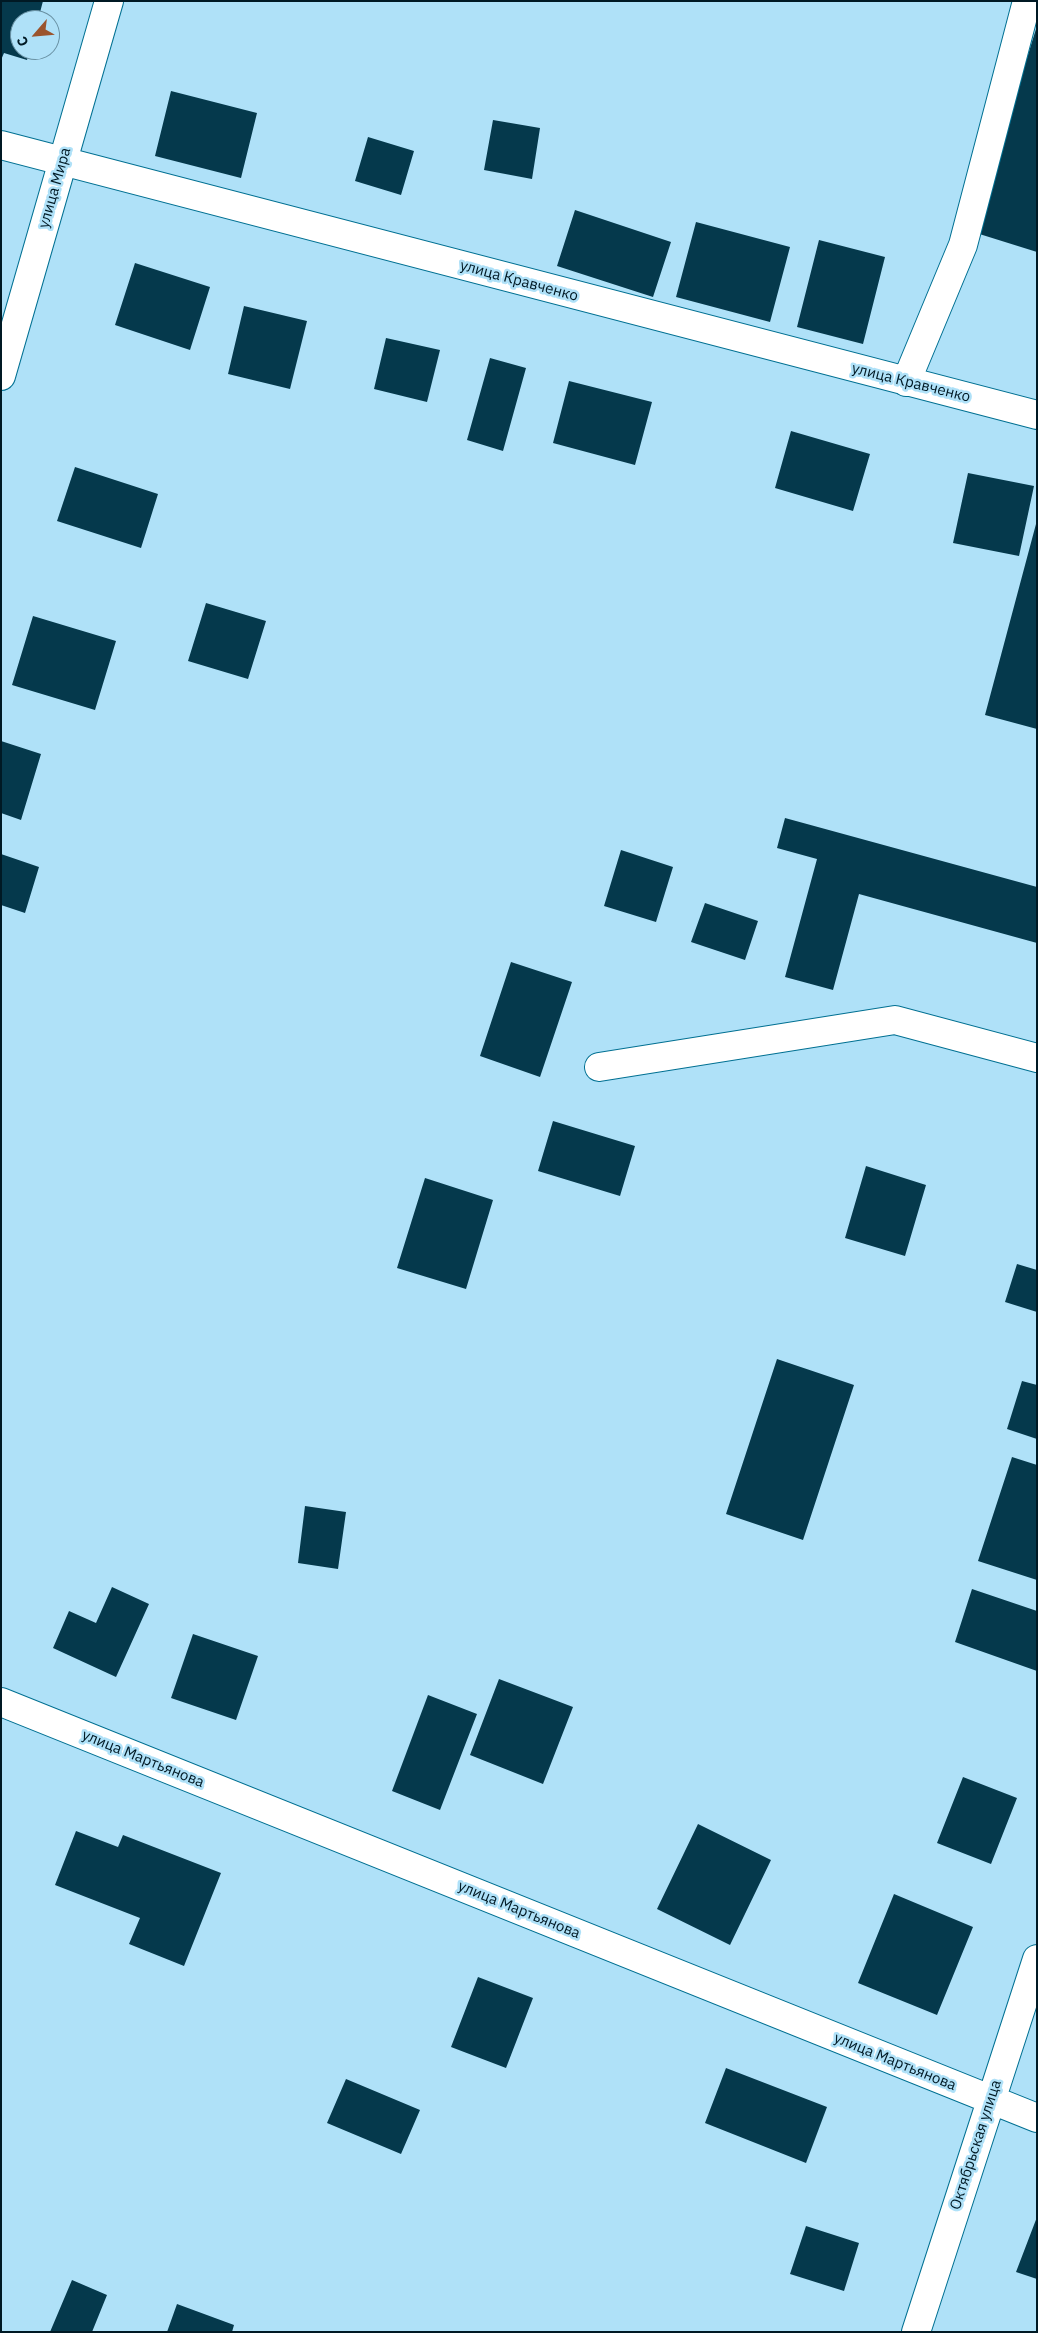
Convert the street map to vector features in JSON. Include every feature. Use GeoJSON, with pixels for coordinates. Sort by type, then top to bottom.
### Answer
{"type":"FeatureCollection","features":[{"type":"Feature","properties":{"kind":"street","name":"улица Мира"},"geometry":{"type":"LineString","coordinates":[[1,376],[109,1]]}},
{"type":"Feature","properties":{"kind":"street"},"geometry":{"type":"LineString","coordinates":[[906,382],[962,245],[1027,1]]}},
{"type":"Feature","properties":{"kind":"street","name":"улица Кравченко"},"geometry":{"type":"LineString","coordinates":[[1,145],[1037,415]]}},
{"type":"Feature","properties":{"kind":"street"},"geometry":{"type":"LineString","coordinates":[[599,1067],[895,1020],[1037,1058]]}},
{"type":"Feature","properties":{"kind":"street","name":"улица Мартьянова"},"geometry":{"type":"LineString","coordinates":[[1,1702],[1037,2118]]}},
{"type":"Feature","properties":{"kind":"street","name":"Октябрьская улица"},"geometry":{"type":"LineString","coordinates":[[916,2332],[1037,1959]]}},
{"type":"Feature","properties":{"kind":"building"},"geometry":{"type":"Polygon","coordinates":[[[1,1],[43,1],[41,10],[10,10],[10,55],[4,53],[1,60],[1,1]]]}},
{"type":"Feature","properties":{"kind":"building"},"geometry":{"type":"Polygon","coordinates":[[[1037,29],[1037,252],[973,232],[1037,29]]]}},
{"type":"Feature","properties":{"kind":"building"},"geometry":{"type":"Polygon","coordinates":[[[171,91],[257,113],[241,178],[155,156],[171,91]]]}},
{"type":"Feature","properties":{"kind":"building"},"geometry":{"type":"Polygon","coordinates":[[[493,120],[540,128],[532,179],[484,170],[493,120]]]}},
{"type":"Feature","properties":{"kind":"building"},"geometry":{"type":"Polygon","coordinates":[[[368,137],[414,151],[401,195],[355,181],[368,137]]]}},
{"type":"Feature","properties":{"kind":"building"},"geometry":{"type":"Polygon","coordinates":[[[575,210],[671,242],[653,297],[557,266],[575,210]]]}},
{"type":"Feature","properties":{"kind":"building"},"geometry":{"type":"Polygon","coordinates":[[[696,222],[790,247],[770,322],[676,297],[696,222]]]}},
{"type":"Feature","properties":{"kind":"building"},"geometry":{"type":"Polygon","coordinates":[[[819,240],[885,257],[863,344],[797,327],[819,240]]]}},
{"type":"Feature","properties":{"kind":"building"},"geometry":{"type":"Polygon","coordinates":[[[135,263],[210,287],[190,350],[115,325],[135,263]]]}},
{"type":"Feature","properties":{"kind":"building"},"geometry":{"type":"Polygon","coordinates":[[[244,306],[307,321],[290,389],[228,374],[244,306]]]}},
{"type":"Feature","properties":{"kind":"building"},"geometry":{"type":"Polygon","coordinates":[[[386,338],[440,350],[427,402],[374,389],[386,338]]]}},
{"type":"Feature","properties":{"kind":"building"},"geometry":{"type":"Polygon","coordinates":[[[490,358],[526,368],[503,451],[467,440],[490,358]]]}},
{"type":"Feature","properties":{"kind":"building"},"geometry":{"type":"Polygon","coordinates":[[[569,381],[652,402],[635,465],[553,443],[569,381]]]}},
{"type":"Feature","properties":{"kind":"building"},"geometry":{"type":"Polygon","coordinates":[[[791,431],[870,454],[853,511],[775,488],[791,431]]]}},
{"type":"Feature","properties":{"kind":"building"},"geometry":{"type":"Polygon","coordinates":[[[75,467],[158,494],[141,548],[57,521],[75,467]]]}},
{"type":"Feature","properties":{"kind":"building"},"geometry":{"type":"Polygon","coordinates":[[[968,473],[1034,486],[1019,556],[953,543],[968,473]]]}},
{"type":"Feature","properties":{"kind":"building"},"geometry":{"type":"Polygon","coordinates":[[[1037,524],[1037,729],[985,715],[1037,524]]]}},
{"type":"Feature","properties":{"kind":"building"},"geometry":{"type":"Polygon","coordinates":[[[206,603],[266,621],[248,679],[188,661],[206,603]]]}},
{"type":"Feature","properties":{"kind":"building"},"geometry":{"type":"Polygon","coordinates":[[[33,616],[116,641],[95,710],[12,685],[33,616]]]}},
{"type":"Feature","properties":{"kind":"building"},"geometry":{"type":"Polygon","coordinates":[[[1,741],[41,754],[21,820],[1,813],[1,741]]]}},
{"type":"Feature","properties":{"kind":"building"},"geometry":{"type":"Polygon","coordinates":[[[785,818],[1037,887],[1037,943],[859,894],[833,990],[785,977],[817,859],[777,848],[785,818]]]}},
{"type":"Feature","properties":{"kind":"building"},"geometry":{"type":"Polygon","coordinates":[[[621,850],[673,867],[656,922],[604,906],[621,850]]]}},
{"type":"Feature","properties":{"kind":"building"},"geometry":{"type":"Polygon","coordinates":[[[1,854],[39,867],[25,913],[1,905],[1,854]]]}},
{"type":"Feature","properties":{"kind":"building"},"geometry":{"type":"Polygon","coordinates":[[[705,903],[758,921],[745,960],[691,942],[705,903]]]}},
{"type":"Feature","properties":{"kind":"building"},"geometry":{"type":"Polygon","coordinates":[[[511,962],[572,982],[540,1077],[480,1056],[511,962]]]}},
{"type":"Feature","properties":{"kind":"building"},"geometry":{"type":"Polygon","coordinates":[[[553,1121],[635,1146],[620,1196],[538,1171],[553,1121]]]}},
{"type":"Feature","properties":{"kind":"building"},"geometry":{"type":"Polygon","coordinates":[[[866,1166],[926,1185],[905,1256],[845,1238],[866,1166]]]}},
{"type":"Feature","properties":{"kind":"building"},"geometry":{"type":"Polygon","coordinates":[[[425,1178],[493,1200],[466,1289],[397,1268],[425,1178]]]}},
{"type":"Feature","properties":{"kind":"building"},"geometry":{"type":"Polygon","coordinates":[[[1017,1264],[1037,1270],[1037,1312],[1005,1302],[1017,1264]]]}},
{"type":"Feature","properties":{"kind":"building"},"geometry":{"type":"Polygon","coordinates":[[[777,1359],[854,1385],[803,1540],[726,1514],[777,1359]]]}},
{"type":"Feature","properties":{"kind":"building"},"geometry":{"type":"Polygon","coordinates":[[[1022,1381],[1037,1385],[1037,1439],[1007,1429],[1022,1381]]]}},
{"type":"Feature","properties":{"kind":"building"},"geometry":{"type":"Polygon","coordinates":[[[1012,1457],[1037,1465],[1037,1580],[978,1561],[1012,1457]]]}},
{"type":"Feature","properties":{"kind":"building"},"geometry":{"type":"Polygon","coordinates":[[[305,1506],[346,1512],[338,1569],[298,1563],[305,1506]]]}},
{"type":"Feature","properties":{"kind":"building"},"geometry":{"type":"Polygon","coordinates":[[[112,1587],[149,1604],[116,1677],[53,1648],[69,1611],[96,1623],[112,1587]]]}},
{"type":"Feature","properties":{"kind":"building"},"geometry":{"type":"Polygon","coordinates":[[[972,1589],[1037,1611],[1037,1671],[955,1642],[972,1589]]]}},
{"type":"Feature","properties":{"kind":"building"},"geometry":{"type":"Polygon","coordinates":[[[193,1634],[258,1656],[236,1720],[171,1698],[193,1634]]]}},
{"type":"Feature","properties":{"kind":"building"},"geometry":{"type":"Polygon","coordinates":[[[499,1679],[573,1707],[543,1784],[470,1755],[499,1679]]]}},
{"type":"Feature","properties":{"kind":"building"},"geometry":{"type":"Polygon","coordinates":[[[428,1695],[477,1714],[440,1810],[392,1791],[428,1695]]]}},
{"type":"Feature","properties":{"kind":"building"},"geometry":{"type":"Polygon","coordinates":[[[963,1777],[1017,1798],[991,1864],[937,1843],[963,1777]]]}},
{"type":"Feature","properties":{"kind":"building"},"geometry":{"type":"Polygon","coordinates":[[[698,1824],[771,1860],[730,1945],[657,1909],[698,1824]]]}},
{"type":"Feature","properties":{"kind":"building"},"geometry":{"type":"Polygon","coordinates":[[[76,1831],[118,1847],[123,1835],[221,1873],[184,1966],[129,1944],[140,1918],[55,1885],[76,1831]]]}},
{"type":"Feature","properties":{"kind":"building"},"geometry":{"type":"Polygon","coordinates":[[[894,1894],[973,1927],[937,2015],[858,1983],[894,1894]]]}},
{"type":"Feature","properties":{"kind":"building"},"geometry":{"type":"Polygon","coordinates":[[[478,1977],[533,1998],[506,2068],[451,2047],[478,1977]]]}},
{"type":"Feature","properties":{"kind":"building"},"geometry":{"type":"Polygon","coordinates":[[[726,2068],[827,2107],[806,2163],[705,2123],[726,2068]]]}},
{"type":"Feature","properties":{"kind":"building"},"geometry":{"type":"Polygon","coordinates":[[[346,2079],[420,2110],[401,2154],[327,2123],[346,2079]]]}},
{"type":"Feature","properties":{"kind":"building"},"geometry":{"type":"Polygon","coordinates":[[[1037,2217],[1037,2279],[1016,2272],[1037,2217]]]}},
{"type":"Feature","properties":{"kind":"building"},"geometry":{"type":"Polygon","coordinates":[[[806,2226],[859,2243],[844,2291],[790,2274],[806,2226]]]}},
{"type":"Feature","properties":{"kind":"building"},"geometry":{"type":"Polygon","coordinates":[[[72,2280],[107,2295],[92,2332],[50,2332],[72,2280]]]}},
{"type":"Feature","properties":{"kind":"building"},"geometry":{"type":"Polygon","coordinates":[[[177,2304],[234,2325],[232,2332],[167,2332],[177,2304]]]}}]}
